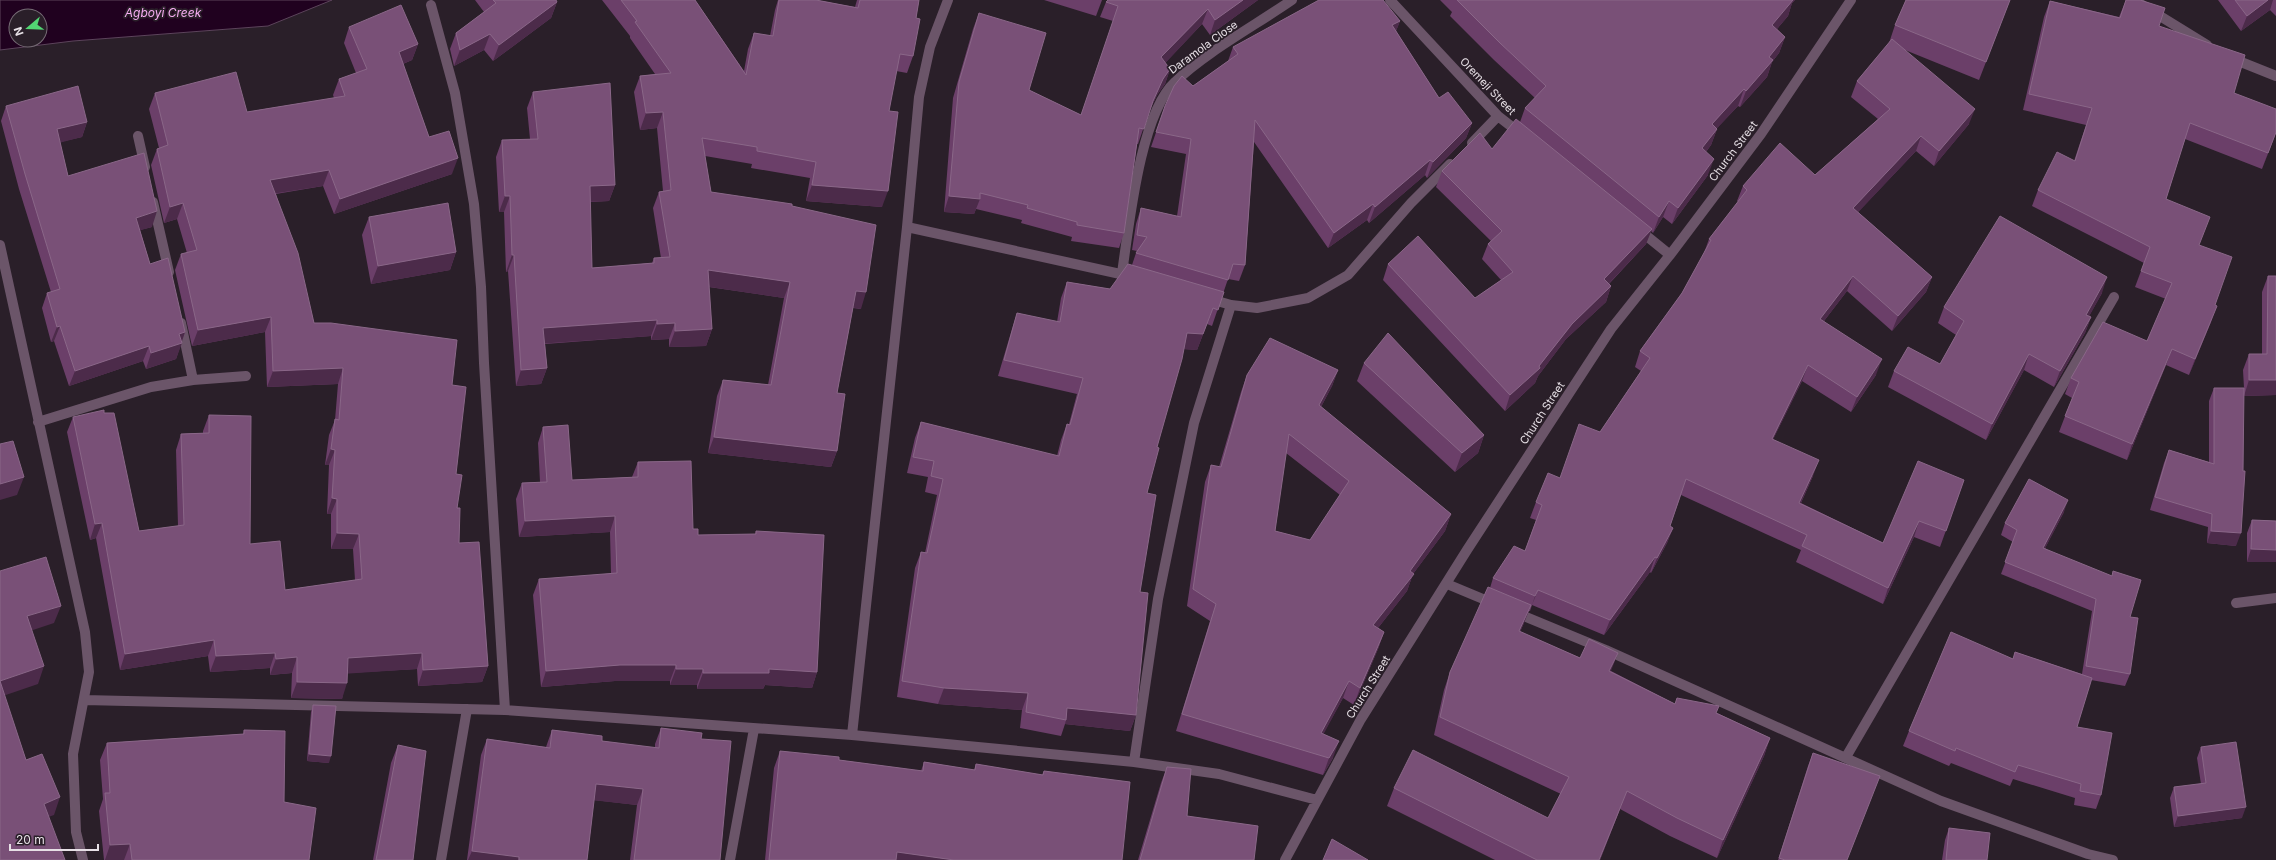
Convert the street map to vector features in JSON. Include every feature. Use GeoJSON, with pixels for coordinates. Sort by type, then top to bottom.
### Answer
{"type":"FeatureCollection","features":[{"type":"Feature","properties":{"kind":"street"},"geometry":{"type":"LineString","coordinates":[[852,735],[907,227],[919,97],[930,47],[948,0]]}},
{"type":"Feature","properties":{"kind":"street","name":"Daramola Close"},"geometry":{"type":"LineString","coordinates":[[1122,273],[1145,144],[1158,107],[1173,83],[1193,67],[1292,0]]}},
{"type":"Feature","properties":{"kind":"street","name":"Oremeji Street"},"geometry":{"type":"LineString","coordinates":[[1390,0],[1498,116],[1529,141]]}},
{"type":"Feature","properties":{"kind":"street","name":"Church Street"},"geometry":{"type":"LineString","coordinates":[[1284,860],[1361,719],[1467,550],[1611,330],[1670,255],[1761,134],[1851,0]]}},
{"type":"Feature","properties":{"kind":"street"},"geometry":{"type":"LineString","coordinates":[[2134,0],[2221,54],[2276,76]]}},
{"type":"Feature","properties":{"kind":"street"},"geometry":{"type":"LineString","coordinates":[[431,5],[455,93],[474,204],[481,287],[484,363],[505,710]]}},
{"type":"Feature","properties":{"kind":"street"},"geometry":{"type":"LineString","coordinates":[[1195,294],[1231,305],[1257,308],[1308,298],[1348,275],[1411,203],[1498,116]]}},
{"type":"Feature","properties":{"kind":"street"},"geometry":{"type":"LineString","coordinates":[[138,136],[147,174]]}},
{"type":"Feature","properties":{"kind":"street"},"geometry":{"type":"LineString","coordinates":[[150,190],[171,281]]}},
{"type":"Feature","properties":{"kind":"street"},"geometry":{"type":"LineString","coordinates":[[1627,220],[1670,255]]}},
{"type":"Feature","properties":{"kind":"street"},"geometry":{"type":"LineString","coordinates":[[907,227],[1122,273],[1144,280]]}},
{"type":"Feature","properties":{"kind":"street"},"geometry":{"type":"LineString","coordinates":[[0,245],[85,632],[89,672],[73,754],[76,832],[83,860]]}},
{"type":"Feature","properties":{"kind":"street"},"geometry":{"type":"LineString","coordinates":[[1846,757],[2114,297]]}},
{"type":"Feature","properties":{"kind":"street"},"geometry":{"type":"LineString","coordinates":[[1134,762],[1158,599],[1194,423],[1231,305]]}},
{"type":"Feature","properties":{"kind":"street"},"geometry":{"type":"LineString","coordinates":[[178,311],[193,380]]}},
{"type":"Feature","properties":{"kind":"street"},"geometry":{"type":"LineString","coordinates":[[38,422],[151,387],[193,380],[246,376]]}},
{"type":"Feature","properties":{"kind":"street"},"geometry":{"type":"LineString","coordinates":[[1447,584],[1606,650],[1942,801],[2088,854],[2113,860]]}},
{"type":"Feature","properties":{"kind":"street"},"geometry":{"type":"LineString","coordinates":[[2236,603],[2276,598]]}},
{"type":"Feature","properties":{"kind":"street"},"geometry":{"type":"LineString","coordinates":[[84,700],[505,710],[852,735],[1134,762],[1218,774],[1317,800]]}},
{"type":"Feature","properties":{"kind":"street"},"geometry":{"type":"LineString","coordinates":[[441,860],[467,709]]}},
{"type":"Feature","properties":{"kind":"street"},"geometry":{"type":"LineString","coordinates":[[730,860],[754,729]]}},
{"type":"Feature","properties":{"kind":"water","name":"Agboyi Creek"},"geometry":{"type":"Polygon","coordinates":[[[0,0],[332,0],[268,26],[48,44],[48,8],[8,8],[8,48],[16,48],[0,50],[0,0]]]}},
{"type":"Feature","properties":{"kind":"building"},"geometry":{"type":"Polygon","coordinates":[[[493,0],[556,0],[557,2],[499,45],[490,34],[460,50],[456,33],[496,3],[493,0]]]}},
{"type":"Feature","properties":{"kind":"building"},"geometry":{"type":"Polygon","coordinates":[[[621,0],[695,0],[746,75],[754,33],[773,36],[779,0],[816,0],[858,8],[860,0],[919,0],[916,18],[920,19],[913,56],[900,54],[889,111],[898,112],[888,191],[812,185],[816,162],[757,151],[757,147],[702,138],[711,192],[792,204],[792,206],[876,225],[866,292],[856,291],[837,393],[845,394],[837,451],[714,437],[723,380],[771,385],[790,282],[708,270],[712,329],[675,331],[675,323],[657,324],[657,320],[543,328],[547,368],[521,370],[514,255],[512,255],[510,196],[505,196],[502,140],[538,139],[533,92],[610,83],[615,185],[590,186],[592,268],[654,263],[654,258],[670,257],[659,192],[671,190],[663,112],[646,113],[640,76],[671,73],[635,22],[637,21],[621,0]]]}},
{"type":"Feature","properties":{"kind":"building"},"geometry":{"type":"Polygon","coordinates":[[[1108,0],[1243,0],[1215,20],[1208,9],[1161,57],[1170,69],[1163,79],[1153,101],[1144,129],[1139,128],[1124,233],[1077,225],[1077,222],[1027,208],[1028,205],[980,193],[980,199],[949,196],[959,82],[979,13],[1046,33],[1029,90],[1081,115],[1118,6],[1106,2],[1108,0]]]}},
{"type":"Feature","properties":{"kind":"building"},"geometry":{"type":"Polygon","coordinates":[[[1319,0],[1383,0],[1400,21],[1392,25],[1439,98],[1448,92],[1472,123],[1433,162],[1430,160],[1375,207],[1373,204],[1334,233],[1255,120],[1245,265],[1233,264],[1228,280],[1136,253],[1147,237],[1137,235],[1141,208],[1181,217],[1191,139],[1156,132],[1174,86],[1182,76],[1193,86],[1238,54],[1233,47],[1319,0]]]}},
{"type":"Feature","properties":{"kind":"building"},"geometry":{"type":"Polygon","coordinates":[[[1457,0],[1793,0],[1772,25],[1785,37],[1769,57],[1773,60],[1746,91],[1744,89],[1712,124],[1717,129],[1702,148],[1714,159],[1678,208],[1669,201],[1659,217],[1525,108],[1546,86],[1457,0]]]}},
{"type":"Feature","properties":{"kind":"building"},"geometry":{"type":"Polygon","coordinates":[[[1906,0],[2010,0],[1986,62],[1895,25],[1906,0]]]}},
{"type":"Feature","properties":{"kind":"building"},"geometry":{"type":"Polygon","coordinates":[[[2126,0],[2140,0],[2165,8],[2159,26],[2245,55],[2234,93],[2276,109],[2276,132],[2268,153],[2190,123],[2166,199],[2210,217],[2199,245],[2232,257],[2215,305],[2217,306],[2195,359],[2172,349],[2132,444],[2065,416],[2079,382],[2071,378],[2103,322],[2147,341],[2172,283],[2141,271],[2150,247],[2038,190],[2057,152],[2075,161],[2092,108],[2029,94],[2050,1],[2120,18],[2126,0]]]}},
{"type":"Feature","properties":{"kind":"building"},"geometry":{"type":"Polygon","coordinates":[[[2235,0],[2268,0],[2247,16],[2235,0]]]}},
{"type":"Feature","properties":{"kind":"building"},"geometry":{"type":"Polygon","coordinates":[[[401,5],[418,44],[399,52],[429,137],[449,131],[458,158],[340,199],[329,170],[270,180],[298,253],[314,323],[331,323],[457,340],[452,385],[466,387],[456,474],[462,475],[457,508],[460,508],[459,543],[479,542],[488,666],[423,670],[422,653],[348,658],[347,683],[297,682],[297,657],[276,659],[275,653],[216,656],[214,640],[125,654],[102,523],[95,524],[73,417],[104,410],[104,413],[114,413],[139,531],[184,525],[181,434],[209,433],[209,415],[251,416],[250,544],[280,541],[285,590],[362,579],[359,534],[337,533],[337,499],[332,498],[335,450],[331,449],[335,419],[339,420],[343,368],[273,371],[271,317],[198,330],[181,254],[197,250],[183,203],[170,207],[157,149],[168,145],[155,93],[236,72],[247,112],[345,96],[339,79],[367,69],[349,27],[401,5]]]}},
{"type":"Feature","properties":{"kind":"building"},"geometry":{"type":"Polygon","coordinates":[[[1892,39],[1975,109],[1939,151],[1921,136],[1853,208],[1932,277],[1898,316],[1853,276],[1820,319],[1882,359],[1857,397],[1808,365],[1772,439],[1819,460],[1799,503],[1883,543],[1918,461],[1964,480],[1946,531],[1919,521],[1888,588],[1802,546],[1807,535],[1686,479],[1670,526],[1673,528],[1657,558],[1655,557],[1610,620],[1538,590],[1535,596],[1493,578],[1514,546],[1525,551],[1542,505],[1536,502],[1548,473],[1560,478],[1579,424],[1600,432],[1650,358],[1640,351],[1682,293],[1711,240],[1709,239],[1747,190],[1743,186],[1780,143],[1815,175],[1890,109],[1857,81],[1892,39]]]}},
{"type":"Feature","properties":{"kind":"building"},"geometry":{"type":"Polygon","coordinates":[[[78,86],[87,122],[57,129],[68,176],[144,153],[157,211],[136,218],[150,264],[168,258],[185,332],[179,334],[182,343],[151,353],[149,346],[75,371],[60,326],[57,327],[47,293],[60,289],[6,106],[78,86]]]}},
{"type":"Feature","properties":{"kind":"building"},"geometry":{"type":"Polygon","coordinates":[[[1516,119],[1652,229],[1604,279],[1611,286],[1572,324],[1539,366],[1540,368],[1510,395],[1388,264],[1418,236],[1475,298],[1513,272],[1488,244],[1502,231],[1442,171],[1480,133],[1492,149],[1516,119]]]}},
{"type":"Feature","properties":{"kind":"building"},"geometry":{"type":"Polygon","coordinates":[[[448,203],[456,252],[378,266],[369,217],[448,203]]]}},
{"type":"Feature","properties":{"kind":"building"},"geometry":{"type":"Polygon","coordinates":[[[2000,216],[2107,277],[2086,315],[2091,317],[2060,371],[2029,354],[1992,424],[1894,371],[1908,347],[1940,364],[1964,321],[1944,307],[2000,216]]]}},
{"type":"Feature","properties":{"kind":"building"},"geometry":{"type":"Polygon","coordinates":[[[1128,264],[1224,292],[1218,310],[1213,308],[1203,334],[1187,333],[1182,359],[1157,447],[1159,448],[1147,493],[1156,495],[1140,592],[1148,593],[1136,715],[1067,708],[1066,720],[1026,712],[1028,693],[944,688],[902,681],[921,552],[927,553],[943,479],[931,476],[934,461],[913,457],[921,422],[1059,456],[1067,424],[1070,425],[1083,378],[1004,360],[1017,313],[1060,322],[1067,282],[1110,289],[1128,264]]]}},
{"type":"Feature","properties":{"kind":"building"},"geometry":{"type":"Polygon","coordinates":[[[2268,276],[2276,276],[2276,380],[2249,380],[2249,354],[2267,354],[2268,276]]]}},
{"type":"Feature","properties":{"kind":"building"},"geometry":{"type":"Polygon","coordinates":[[[1388,333],[1484,435],[1462,453],[1364,363],[1388,333]]]}},
{"type":"Feature","properties":{"kind":"building"},"geometry":{"type":"Polygon","coordinates":[[[1270,338],[1338,370],[1319,405],[1451,514],[1410,571],[1414,574],[1373,625],[1384,632],[1360,688],[1349,681],[1321,733],[1339,741],[1329,758],[1182,714],[1216,604],[1193,589],[1211,465],[1221,467],[1247,375],[1270,338]],[[1289,434],[1275,531],[1310,540],[1349,481],[1289,434]]]}},
{"type":"Feature","properties":{"kind":"building"},"geometry":{"type":"Polygon","coordinates":[[[2214,388],[2244,388],[2243,471],[2245,471],[2241,533],[2211,531],[2212,514],[2155,497],[2169,450],[2214,464],[2214,388]]]}},
{"type":"Feature","properties":{"kind":"building"},"geometry":{"type":"Polygon","coordinates":[[[568,425],[572,480],[638,477],[638,462],[691,461],[693,529],[698,529],[698,535],[756,534],[756,531],[824,535],[817,672],[769,669],[769,673],[703,673],[703,669],[676,669],[676,665],[620,665],[546,671],[539,579],[617,573],[615,516],[525,521],[522,483],[547,482],[543,427],[568,425]]]}},
{"type":"Feature","properties":{"kind":"building"},"geometry":{"type":"Polygon","coordinates":[[[13,441],[24,477],[0,484],[0,444],[13,441]]]}},
{"type":"Feature","properties":{"kind":"building"},"geometry":{"type":"Polygon","coordinates":[[[2029,479],[2068,500],[2043,548],[2112,576],[2113,571],[2141,580],[2130,617],[2138,618],[2130,674],[2086,666],[2096,599],[2005,562],[2017,530],[2005,523],[2029,479]]]}},
{"type":"Feature","properties":{"kind":"building"},"geometry":{"type":"Polygon","coordinates":[[[2252,520],[2276,521],[2276,550],[2251,549],[2252,520]]]}},
{"type":"Feature","properties":{"kind":"building"},"geometry":{"type":"Polygon","coordinates":[[[46,557],[61,606],[27,616],[44,666],[0,681],[0,571],[46,557]]]}},
{"type":"Feature","properties":{"kind":"building"},"geometry":{"type":"Polygon","coordinates":[[[1488,587],[1531,605],[1519,631],[1580,658],[1589,639],[1618,653],[1609,671],[1675,704],[1677,698],[1719,706],[1716,713],[1770,738],[1723,840],[1677,818],[1627,791],[1599,860],[1537,860],[1394,788],[1413,750],[1548,818],[1569,777],[1440,717],[1450,672],[1488,587]]]}},
{"type":"Feature","properties":{"kind":"building"},"geometry":{"type":"Polygon","coordinates":[[[1951,632],[2013,659],[2015,652],[2092,678],[2077,727],[2112,733],[2101,795],[2080,791],[2081,784],[2018,765],[2015,772],[1956,748],[1955,751],[1909,731],[1951,632]]]}},
{"type":"Feature","properties":{"kind":"building"},"geometry":{"type":"Polygon","coordinates":[[[0,681],[26,760],[42,754],[60,797],[44,804],[65,860],[0,860],[0,681]]]}},
{"type":"Feature","properties":{"kind":"building"},"geometry":{"type":"Polygon","coordinates":[[[313,705],[336,706],[331,756],[309,754],[313,705]]]}},
{"type":"Feature","properties":{"kind":"building"},"geometry":{"type":"Polygon","coordinates":[[[661,728],[702,733],[701,739],[731,741],[720,860],[634,860],[643,789],[596,784],[587,860],[519,860],[519,857],[472,851],[487,739],[550,748],[552,730],[602,736],[602,741],[659,748],[661,728]]]}},
{"type":"Feature","properties":{"kind":"building"},"geometry":{"type":"Polygon","coordinates":[[[244,730],[285,731],[284,802],[316,808],[309,860],[132,860],[130,844],[110,845],[105,793],[110,793],[107,743],[244,734],[244,730]]]}},
{"type":"Feature","properties":{"kind":"building"},"geometry":{"type":"Polygon","coordinates":[[[2236,742],[2246,807],[2178,816],[2174,787],[2206,783],[2201,747],[2236,742]]]}},
{"type":"Feature","properties":{"kind":"building"},"geometry":{"type":"Polygon","coordinates":[[[398,745],[426,751],[413,860],[376,860],[398,745]]]}},
{"type":"Feature","properties":{"kind":"building"},"geometry":{"type":"Polygon","coordinates":[[[780,751],[839,757],[839,760],[923,771],[924,762],[975,770],[976,764],[1043,775],[1044,771],[1130,782],[1122,860],[954,860],[897,852],[896,860],[769,860],[780,751]]]}},
{"type":"Feature","properties":{"kind":"building"},"geometry":{"type":"Polygon","coordinates":[[[1813,753],[1880,776],[1847,860],[1785,860],[1779,858],[1813,753]]]}},
{"type":"Feature","properties":{"kind":"building"},"geometry":{"type":"Polygon","coordinates":[[[1167,767],[1191,769],[1187,816],[1258,826],[1254,860],[1140,860],[1167,767]]]}},
{"type":"Feature","properties":{"kind":"building"},"geometry":{"type":"Polygon","coordinates":[[[1949,828],[1990,833],[1987,860],[1946,860],[1949,828]]]}},
{"type":"Feature","properties":{"kind":"building"},"geometry":{"type":"Polygon","coordinates":[[[1332,839],[1368,860],[1323,860],[1332,839]]]}}]}
